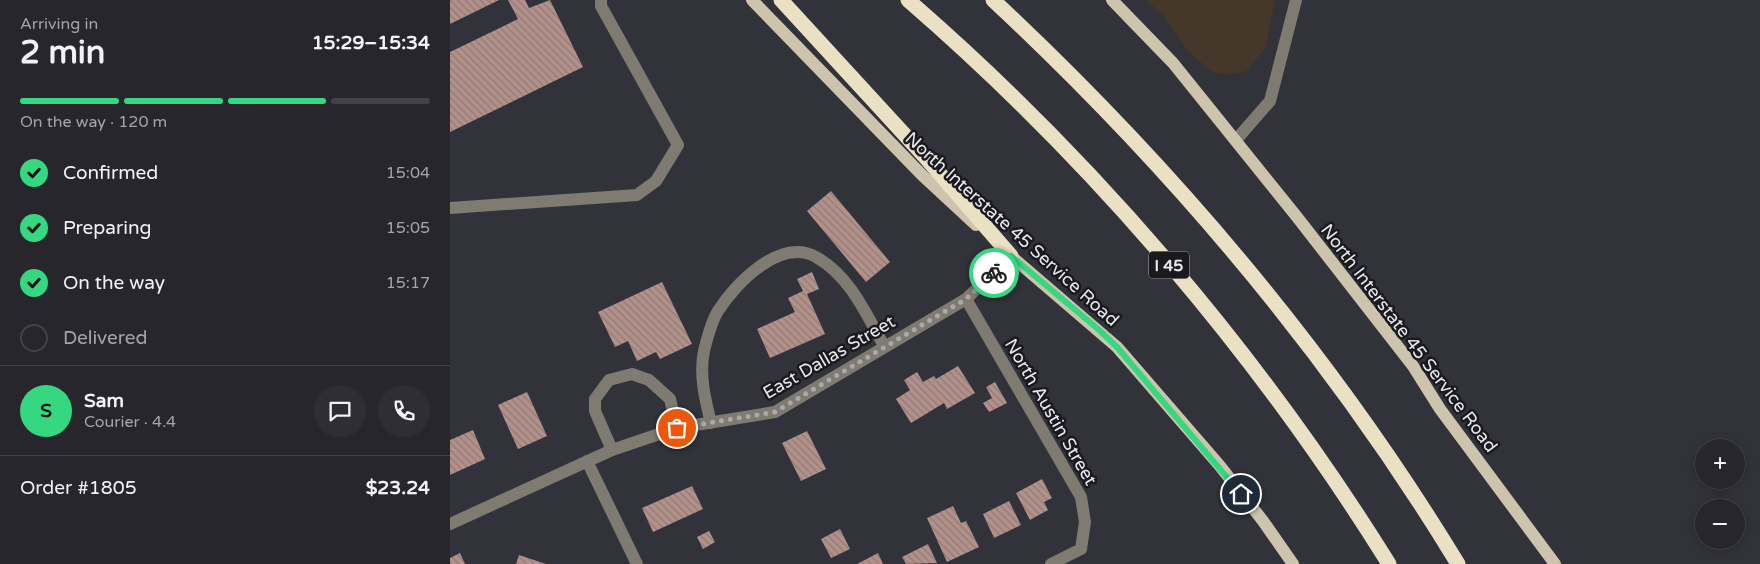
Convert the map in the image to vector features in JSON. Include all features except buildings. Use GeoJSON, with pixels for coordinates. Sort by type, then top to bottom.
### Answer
{"type":"FeatureCollection","features":[{"type":"Feature","properties":{"kind":"highway"},"geometry":{"type":"LineString","coordinates":[[781,0],[944,178],[1011,256]]}},
{"type":"Feature","properties":{"kind":"highway","name":"I 45"},"geometry":{"type":"LineString","coordinates":[[908,0],[1031,115],[1158,252],[1216,322],[1293,422],[1389,564]]}},
{"type":"Feature","properties":{"kind":"highway"},"geometry":{"type":"LineString","coordinates":[[993,0],[1122,128],[1191,203],[1261,286],[1367,426],[1458,564]]}},
{"type":"Feature","properties":{"kind":"main road","name":"North Interstate 45 Service Road"},"geometry":{"type":"LineString","coordinates":[[752,0],[922,175],[1011,256],[1117,347],[1220,466],[1263,521],[1293,564]]}},
{"type":"Feature","properties":{"kind":"main road","name":"North Interstate 45 Service Road"},"geometry":{"type":"LineString","coordinates":[[1112,0],[1173,63],[1236,140],[1408,359],[1440,409],[1555,564]]}},
{"type":"Feature","properties":{"kind":"street"},"geometry":{"type":"LineString","coordinates":[[450,208],[637,195],[656,182],[678,144],[600,6],[601,0]]}},
{"type":"Feature","properties":{"kind":"street"},"geometry":{"type":"LineString","coordinates":[[1236,140],[1270,101],[1296,0]]}},
{"type":"Feature","properties":{"kind":"street"},"geometry":{"type":"LineString","coordinates":[[711,422],[704,393],[702,369],[704,351],[716,313],[735,288],[756,269],[782,254],[800,252],[816,257],[852,288],[884,346]]}},
{"type":"Feature","properties":{"kind":"street","name":"East Dallas Street"},"geometry":{"type":"LineString","coordinates":[[450,524],[612,450],[677,428],[775,412],[966,299],[1011,256]]}},
{"type":"Feature","properties":{"kind":"street","name":"North Austin Street"},"geometry":{"type":"LineString","coordinates":[[966,299],[1081,497],[1085,522],[1081,549],[1051,564]]}},
{"type":"Feature","properties":{"kind":"street"},"geometry":{"type":"LineString","coordinates":[[612,450],[595,411],[596,399],[609,380],[632,374],[649,380],[670,399],[677,428]]}},
{"type":"Feature","properties":{"kind":"street"},"geometry":{"type":"LineString","coordinates":[[587,461],[637,564]]}},
{"type":"Feature","properties":{"kind":"shaded area"},"geometry":{"type":"Polygon","coordinates":[[[1146,0],[1275,0],[1266,47],[1247,71],[1229,75],[1210,71],[1188,51],[1162,15],[1146,0]]]}},
{"type":"Feature","properties":{"kind":"way so far"},"geometry":{"type":"LineString","coordinates":[[677,428],[775,412],[966,299],[994,273]]}},
{"type":"Feature","properties":{"kind":"route"},"geometry":{"type":"LineString","coordinates":[[994,273],[1011,256],[1098,329],[1117,347],[1220,466],[1241,494]]}}]}
